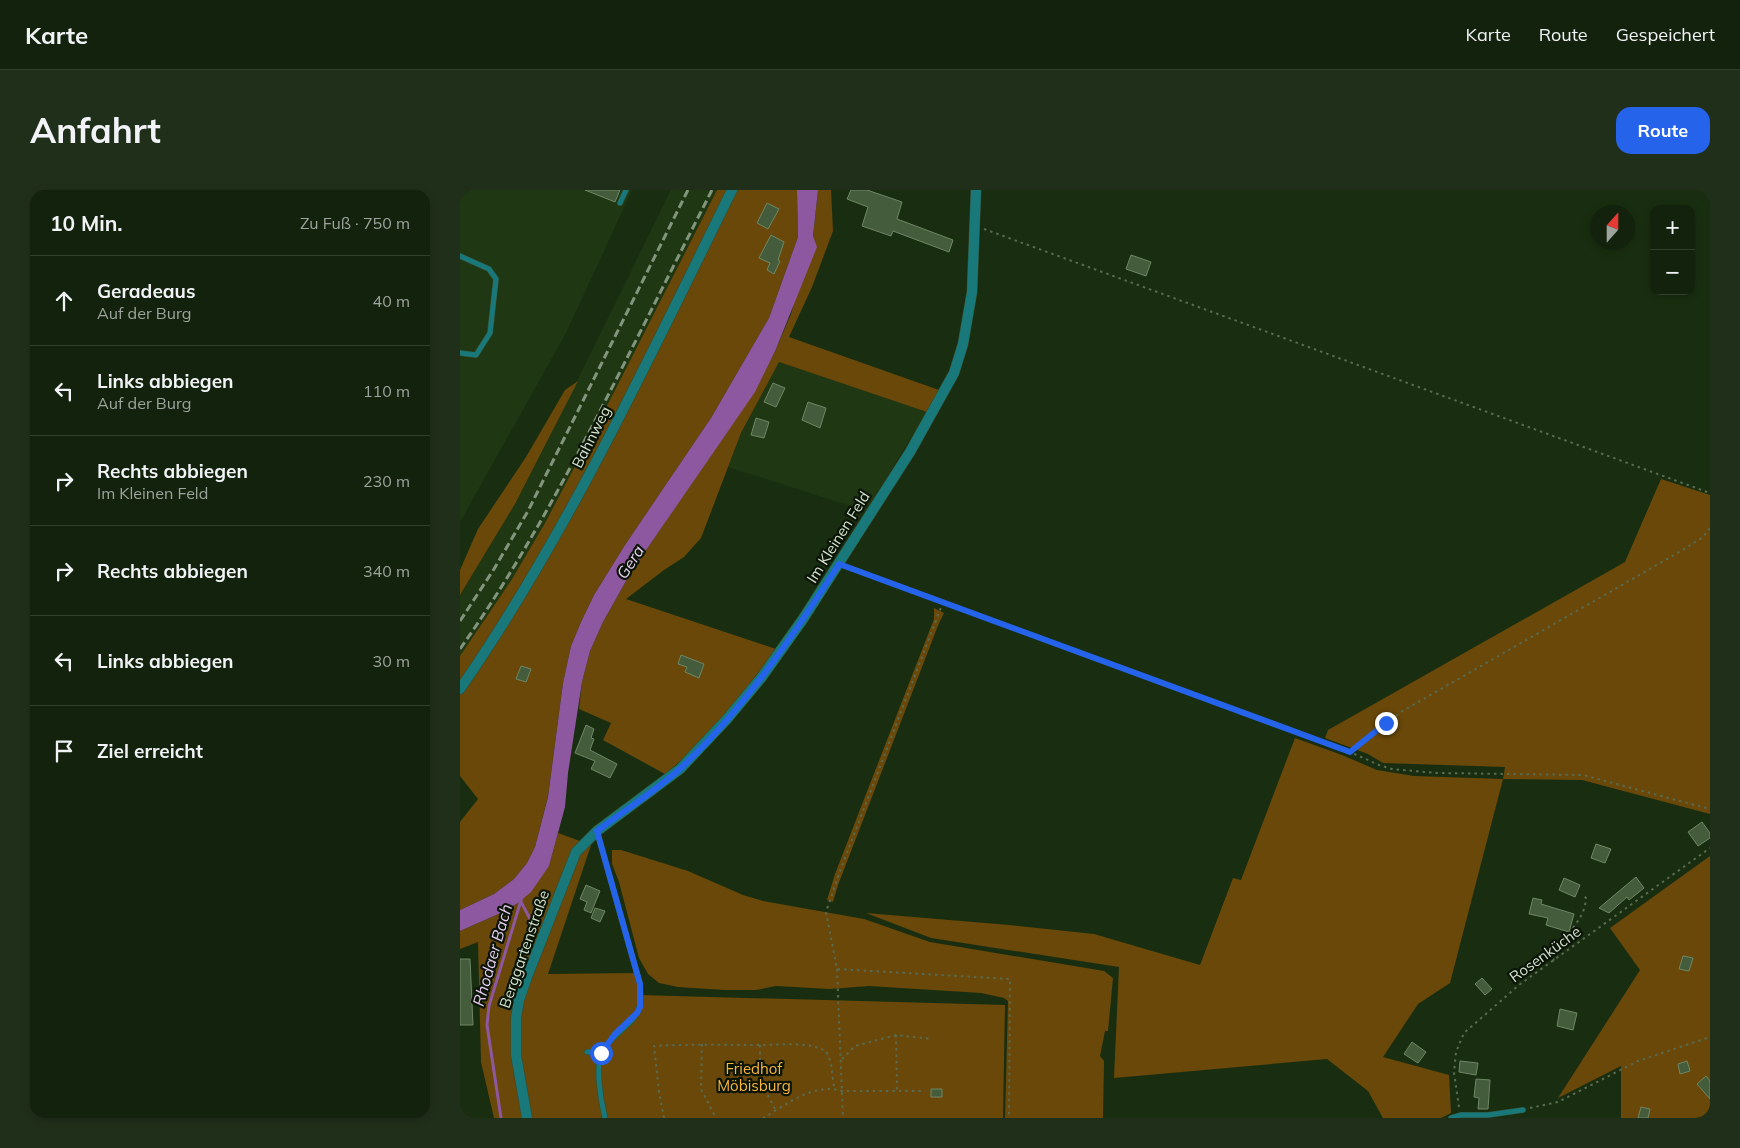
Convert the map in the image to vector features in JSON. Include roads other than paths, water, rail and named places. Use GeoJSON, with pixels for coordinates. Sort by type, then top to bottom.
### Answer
{"type":"FeatureCollection","features":[{"type":"Feature","properties":{"kind":"street","name":"Bahnweg"},"geometry":{"type":"LineString","coordinates":[[460,689],[551,546],[637,381],[732,190]]}},
{"type":"Feature","properties":{"kind":"street","name":"Im Kleinen Feld"},"geometry":{"type":"LineString","coordinates":[[597,831],[680,769],[702,747],[744,698],[783,648],[910,452],[954,373],[969,318],[976,226],[976,190]]}},
{"type":"Feature","properties":{"kind":"street","name":"Berggartenstraße"},"geometry":{"type":"LineString","coordinates":[[527,1118],[516,1055],[516,1018],[519,1000],[576,852],[597,831]]}},
{"type":"Feature","properties":{"kind":"lane"},"geometry":{"type":"LineString","coordinates":[[620,202],[626,190]]}},
{"type":"Feature","properties":{"kind":"lane"},"geometry":{"type":"LineString","coordinates":[[460,256],[489,269],[496,279],[490,333],[476,355],[460,353]]}},
{"type":"Feature","properties":{"kind":"lane"},"geometry":{"type":"LineString","coordinates":[[597,831],[640,984],[640,1007],[637,1013],[615,1034],[602,1051],[598,1085],[605,1118]]}},
{"type":"Feature","properties":{"kind":"lane"},"geometry":{"type":"LineString","coordinates":[[587,1052],[602,1051]]}},
{"type":"Feature","properties":{"kind":"lane"},"geometry":{"type":"LineString","coordinates":[[1451,1118],[1460,1115],[1488,1115],[1523,1110]]}},
{"type":"Feature","properties":{"kind":"water","name":"Gera"},"geometry":{"type":"Polygon","coordinates":[[[797,190],[818,190],[813,236],[817,247],[776,349],[755,392],[631,572],[603,622],[590,651],[582,682],[568,773],[565,807],[549,866],[531,892],[518,903],[503,912],[460,931],[460,910],[494,894],[514,879],[527,863],[535,847],[548,797],[563,683],[571,646],[594,595],[625,545],[711,418],[769,318],[798,237],[797,190]]]}},
{"type":"Feature","properties":{"kind":"waterway","name":"Rhodaer Bach"},"geometry":{"type":"LineString","coordinates":[[501,1118],[487,1025],[489,1006],[522,897]]}},
{"type":"Feature","properties":{"kind":"waterway"},"geometry":{"type":"LineString","coordinates":[[521,902],[536,930]]}},
{"type":"Feature","properties":{"kind":"railway"},"geometry":{"type":"LineString","coordinates":[[460,621],[494,569],[528,511],[688,190]]}},
{"type":"Feature","properties":{"kind":"railway"},"geometry":{"type":"LineString","coordinates":[[460,649],[506,579],[570,469],[712,190]]}},
{"type":"Feature","properties":{"kind":"park label","name":"Friedhof Möbisburg"},"geometry":{"type":"Point","coordinates":[754,1076]}}]}
